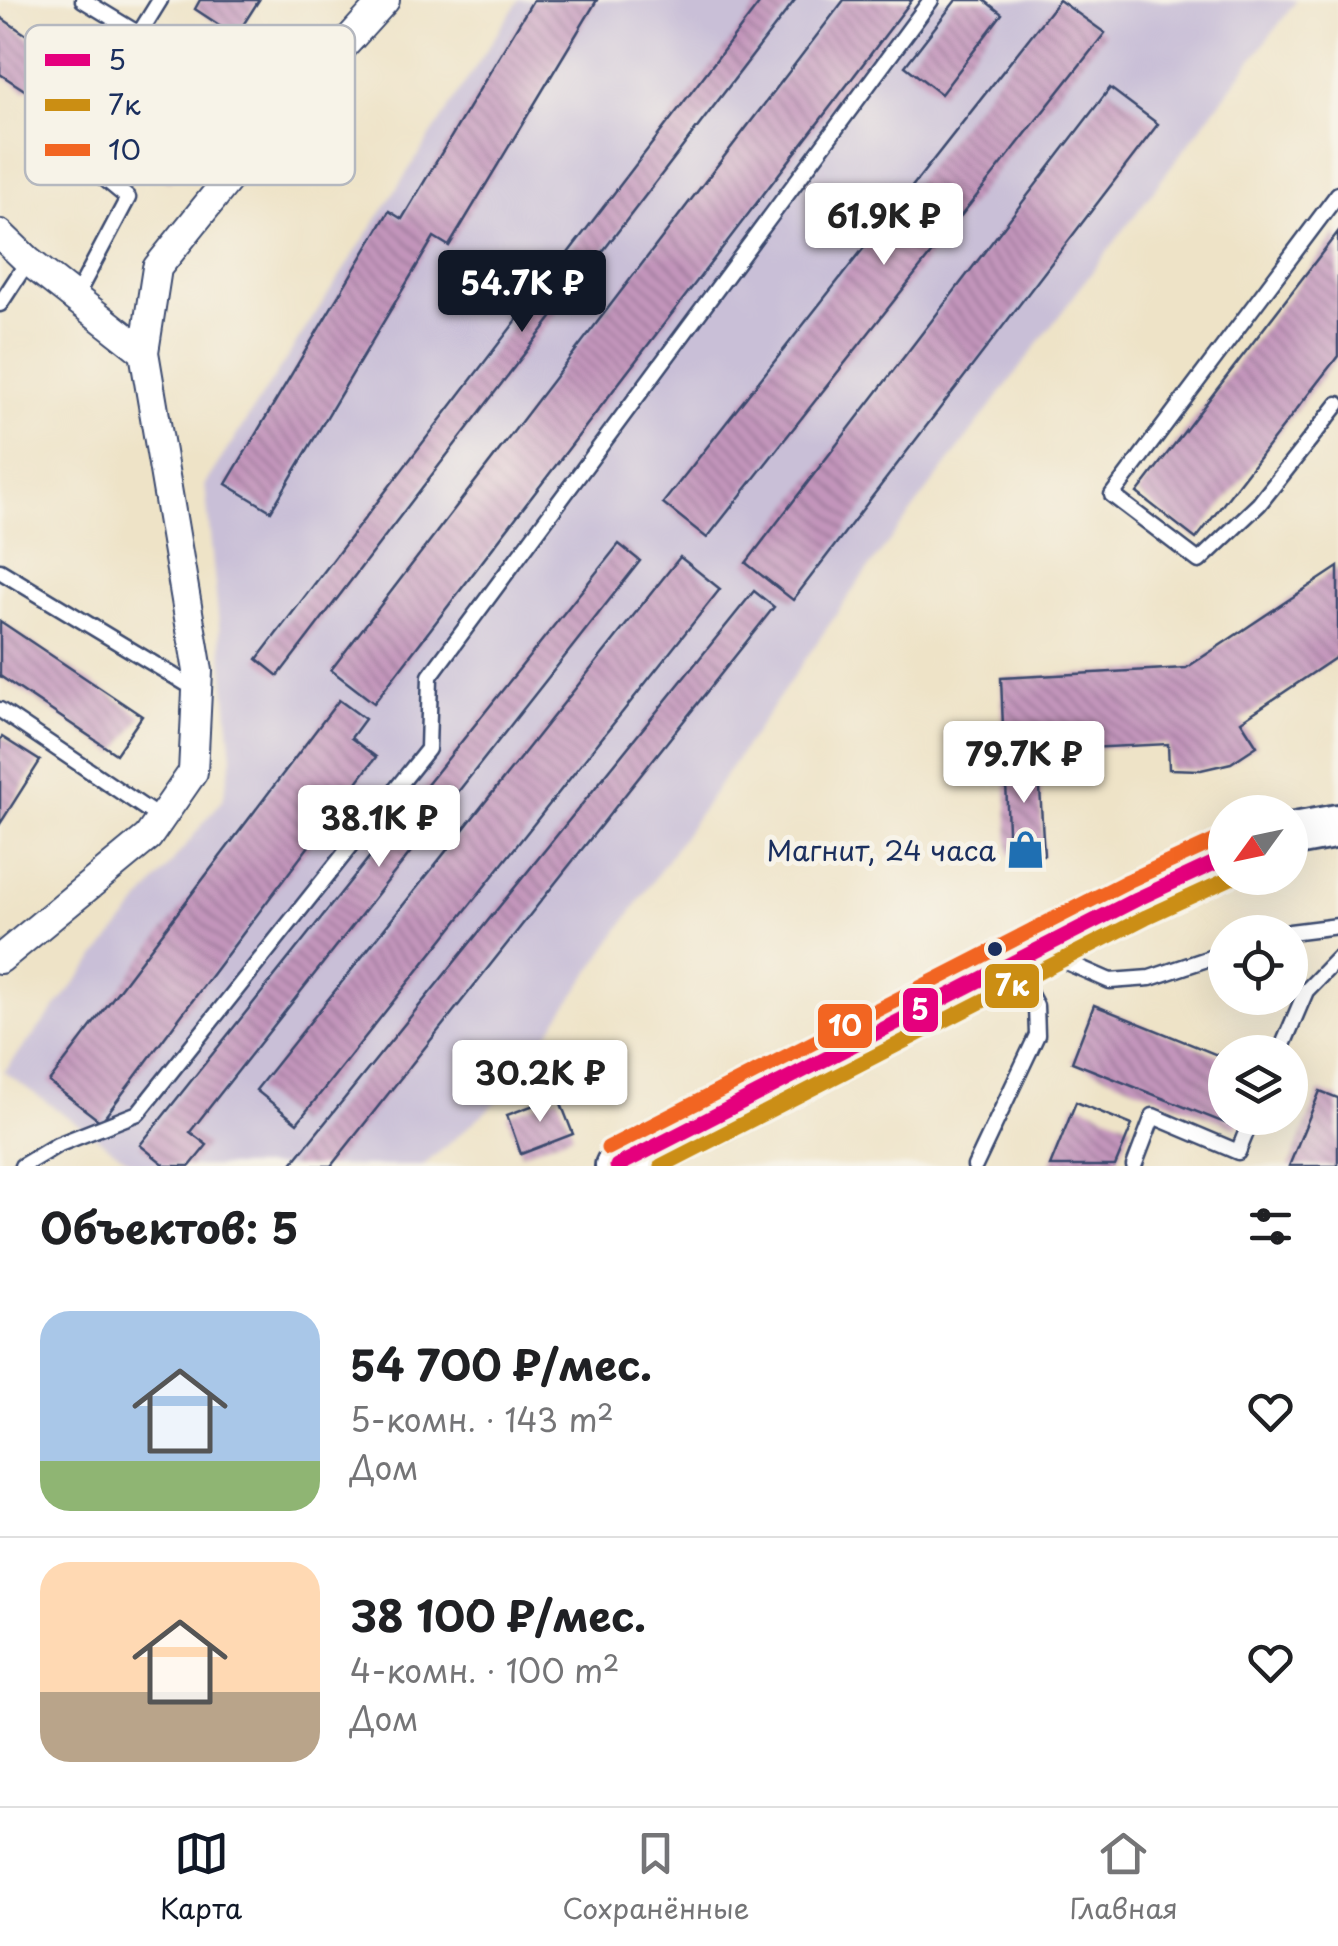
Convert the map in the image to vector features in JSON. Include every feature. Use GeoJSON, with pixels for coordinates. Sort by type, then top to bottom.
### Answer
{"type":"FeatureCollection","features":[{"type":"Feature","properties":{"kind":"main road"},"geometry":{"type":"LineString","coordinates":[[1308,832],[1338,826]]}},
{"type":"Feature","properties":{"kind":"main road"},"geometry":{"type":"LineString","coordinates":[[618,1166],[1208,866]]}},
{"type":"Feature","properties":{"kind":"street"},"geometry":{"type":"LineString","coordinates":[[355,34],[386,0]]}},
{"type":"Feature","properties":{"kind":"street"},"geometry":{"type":"LineString","coordinates":[[0,959],[148,837],[192,772],[198,672],[144,352],[157,268],[224,185]]}},
{"type":"Feature","properties":{"kind":"street"},"geometry":{"type":"LineString","coordinates":[[0,234],[28,261],[144,352]]}},
{"type":"Feature","properties":{"kind":"lane"},"geometry":{"type":"LineString","coordinates":[[83,0],[124,25]]}},
{"type":"Feature","properties":{"kind":"lane"},"geometry":{"type":"LineString","coordinates":[[145,25],[160,0]]}},
{"type":"Feature","properties":{"kind":"lane"},"geometry":{"type":"LineString","coordinates":[[22,1166],[57,1145],[138,1113],[428,749],[430,676],[931,0]]}},
{"type":"Feature","properties":{"kind":"lane"},"geometry":{"type":"LineString","coordinates":[[75,298],[128,198],[112,185]]}},
{"type":"Feature","properties":{"kind":"lane"},"geometry":{"type":"LineString","coordinates":[[1338,194],[1112,495],[1199,561],[1259,504],[1338,404]]}},
{"type":"Feature","properties":{"kind":"lane"},"geometry":{"type":"LineString","coordinates":[[0,304],[28,261]]}},
{"type":"Feature","properties":{"kind":"lane"},"geometry":{"type":"LineString","coordinates":[[0,571],[198,690]]}},
{"type":"Feature","properties":{"kind":"lane"},"geometry":{"type":"LineString","coordinates":[[0,710],[161,818]]}},
{"type":"Feature","properties":{"kind":"lane"},"geometry":{"type":"LineString","coordinates":[[1308,930],[1338,926]]}},
{"type":"Feature","properties":{"kind":"lane"},"geometry":{"type":"LineString","coordinates":[[975,1166],[1037,1035],[1036,1006],[1026,957],[1110,981],[1150,978],[1208,959]]}},
{"type":"Feature","properties":{"kind":"lane"},"geometry":{"type":"LineString","coordinates":[[1287,1035],[1306,991],[1338,958]]}},
{"type":"Feature","properties":{"kind":"lane"},"geometry":{"type":"LineString","coordinates":[[1134,1166],[1153,1116],[1238,1152],[1245,1135]]}},
{"type":"Feature","properties":{"kind":"shaded area"},"geometry":{"type":"Polygon","coordinates":[[[519,0],[1297,0],[860,580],[506,1094],[423,1166],[137,1166],[4,1072],[223,799],[232,757],[205,484],[519,0]]]}},
{"type":"Feature","properties":{"kind":"building"},"geometry":{"type":"Polygon","coordinates":[[[200,0],[259,0],[243,25],[219,25],[195,9],[200,0]]]}},
{"type":"Feature","properties":{"kind":"building"},"geometry":{"type":"Polygon","coordinates":[[[533,0],[597,0],[449,246],[434,237],[271,511],[226,484],[389,211],[402,219],[533,0]]]}},
{"type":"Feature","properties":{"kind":"building"},"geometry":{"type":"Polygon","coordinates":[[[762,0],[795,0],[278,676],[257,659],[762,0]]]}},
{"type":"Feature","properties":{"kind":"building"},"geometry":{"type":"Polygon","coordinates":[[[844,0],[912,0],[374,703],[331,670],[844,0]]]}},
{"type":"Feature","properties":{"kind":"building"},"geometry":{"type":"Polygon","coordinates":[[[956,0],[984,0],[1002,14],[941,94],[905,66],[956,0]]]}},
{"type":"Feature","properties":{"kind":"building"},"geometry":{"type":"Polygon","coordinates":[[[1059,0],[1105,33],[707,538],[663,503],[1059,0]]]}},
{"type":"Feature","properties":{"kind":"building"},"geometry":{"type":"Polygon","coordinates":[[[0,17],[25,34],[25,90],[0,74],[0,17]]]}},
{"type":"Feature","properties":{"kind":"building"},"geometry":{"type":"Polygon","coordinates":[[[1110,88],[1158,124],[793,600],[746,563],[1110,88]]]}},
{"type":"Feature","properties":{"kind":"building"},"geometry":{"type":"Polygon","coordinates":[[[1338,232],[1338,356],[1196,539],[1137,493],[1338,232]]]}},
{"type":"Feature","properties":{"kind":"building"},"geometry":{"type":"Polygon","coordinates":[[[619,544],[640,561],[190,1132],[207,1145],[190,1166],[166,1166],[140,1145],[619,544]]]}},
{"type":"Feature","properties":{"kind":"building"},"geometry":{"type":"Polygon","coordinates":[[[680,557],[720,589],[297,1123],[256,1090],[680,557]]]}},
{"type":"Feature","properties":{"kind":"building"},"geometry":{"type":"Polygon","coordinates":[[[1338,567],[1338,656],[1241,721],[1257,746],[1231,763],[1201,770],[1169,769],[1168,744],[1004,752],[1001,678],[1186,668],[1338,567]]]}},
{"type":"Feature","properties":{"kind":"building"},"geometry":{"type":"Polygon","coordinates":[[[754,591],[774,607],[331,1166],[290,1166],[754,591]]]}},
{"type":"Feature","properties":{"kind":"building"},"geometry":{"type":"Polygon","coordinates":[[[0,621],[142,716],[116,754],[0,676],[0,621]]]}},
{"type":"Feature","properties":{"kind":"building"},"geometry":{"type":"Polygon","coordinates":[[[339,700],[365,719],[351,738],[376,757],[101,1122],[49,1082],[339,700]]]}},
{"type":"Feature","properties":{"kind":"building"},"geometry":{"type":"Polygon","coordinates":[[[2,737],[40,761],[0,824],[0,740],[2,737]]]}},
{"type":"Feature","properties":{"kind":"building"},"geometry":{"type":"Polygon","coordinates":[[[1038,755],[1044,855],[1009,855],[1005,757],[1038,755]]]}},
{"type":"Feature","properties":{"kind":"building"},"geometry":{"type":"Polygon","coordinates":[[[1094,1005],[1208,1051],[1208,1116],[1072,1062],[1094,1005]]]}},
{"type":"Feature","properties":{"kind":"building"},"geometry":{"type":"Polygon","coordinates":[[[1320,1091],[1338,1098],[1338,1166],[1289,1166],[1302,1135],[1308,1135],[1308,1120],[1320,1091]]]}},
{"type":"Feature","properties":{"kind":"building"},"geometry":{"type":"Polygon","coordinates":[[[558,1096],[573,1134],[521,1154],[507,1115],[558,1096]]]}},
{"type":"Feature","properties":{"kind":"building"},"geometry":{"type":"Polygon","coordinates":[[[1076,1102],[1132,1125],[1115,1166],[1050,1166],[1076,1102]]]}},
{"type":"Feature","properties":{"kind":"transit line","name":"10"},"geometry":{"type":"LineString","coordinates":[[608,1148],[1128,881],[1208,844]]}},
{"type":"Feature","properties":{"kind":"transit line","name":"5"},"geometry":{"type":"LineString","coordinates":[[617,1166],[1208,866]]}},
{"type":"Feature","properties":{"kind":"transit line","name":"7к"},"geometry":{"type":"LineString","coordinates":[[661,1166],[1208,889]]}},
{"type":"Feature","properties":{"kind":"place","name":"Магнит, 24 часа"},"geometry":{"type":"Point","coordinates":[1026,849]}}]}
